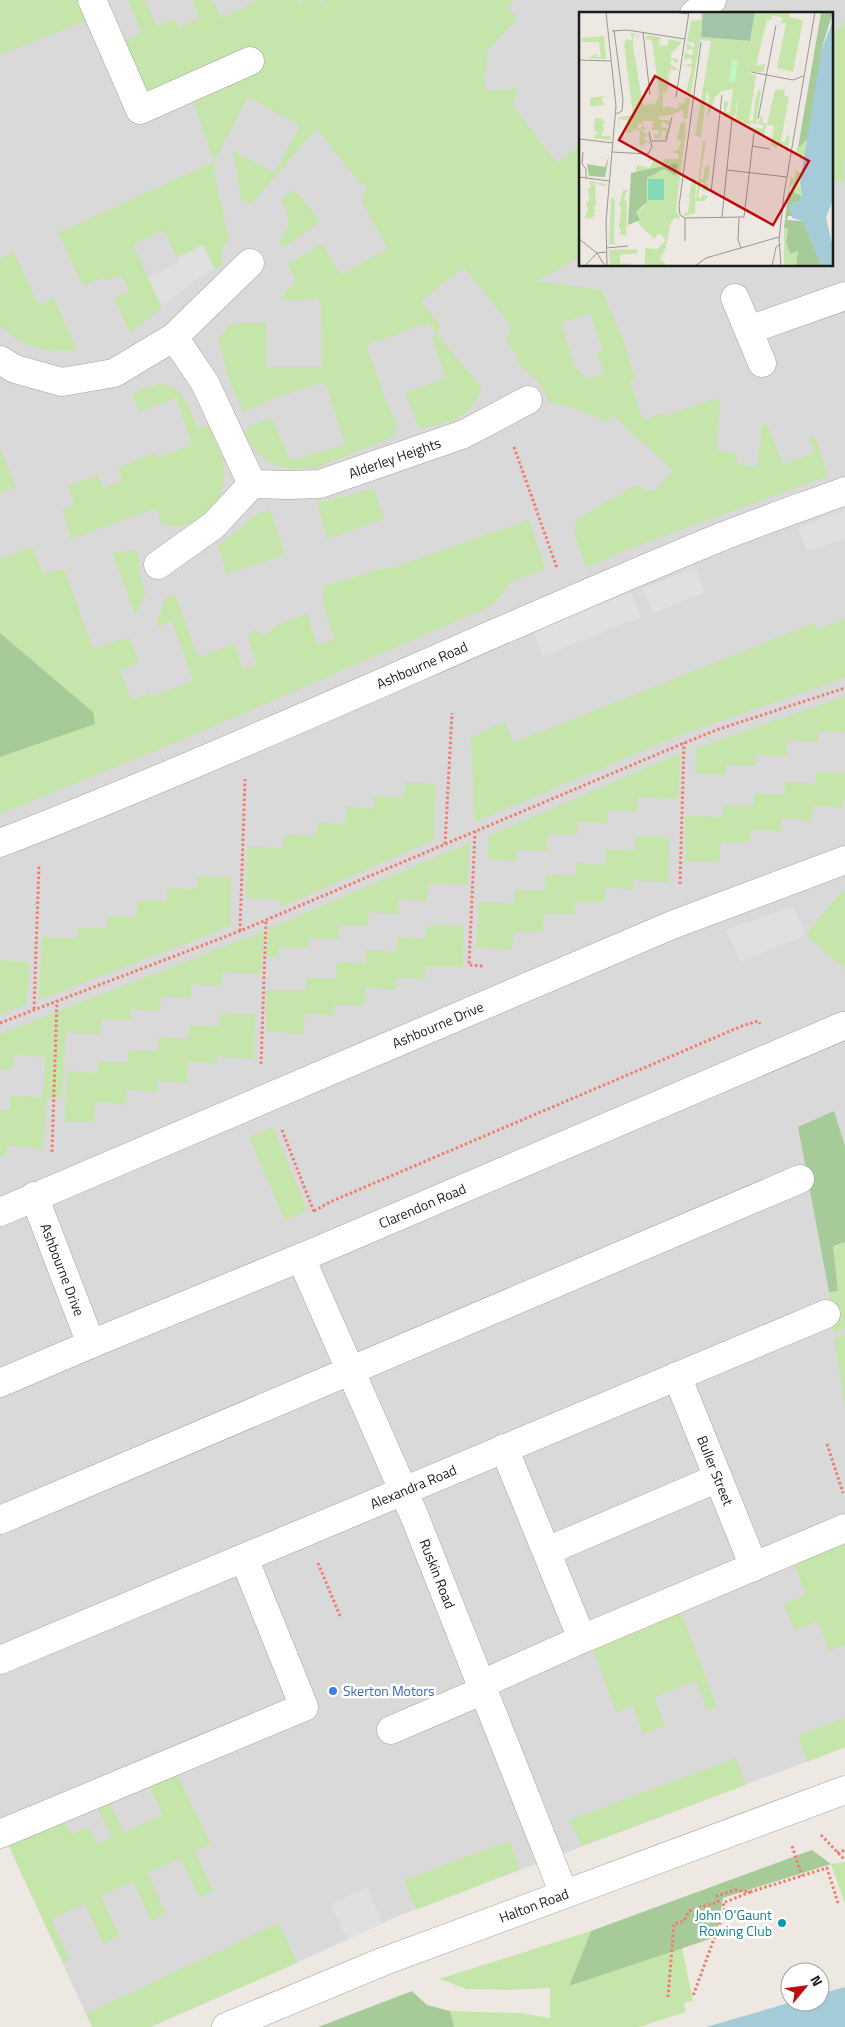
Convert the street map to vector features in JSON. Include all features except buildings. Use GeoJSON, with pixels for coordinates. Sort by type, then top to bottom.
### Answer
{"type":"FeatureCollection","features":[{"type":"Feature","properties":{"kind":"street"},"geometry":{"type":"LineString","coordinates":[[92,0],[140,110],[250,61]]}},
{"type":"Feature","properties":{"kind":"street"},"geometry":{"type":"LineString","coordinates":[[697,12],[712,0]]}},
{"type":"Feature","properties":{"kind":"street"},"geometry":{"type":"LineString","coordinates":[[0,360],[15,370],[62,382],[114,373],[174,337],[250,264]]}},
{"type":"Feature","properties":{"kind":"street"},"geometry":{"type":"LineString","coordinates":[[749,330],[845,296]]}},
{"type":"Feature","properties":{"kind":"street"},"geometry":{"type":"LineString","coordinates":[[735,298],[762,363]]}},
{"type":"Feature","properties":{"kind":"street"},"geometry":{"type":"LineString","coordinates":[[158,565],[214,525],[252,484],[205,383],[174,337]]}},
{"type":"Feature","properties":{"kind":"street","name":"Alderley Heights"},"geometry":{"type":"LineString","coordinates":[[252,484],[288,486],[320,484],[464,434],[528,400]]}},
{"type":"Feature","properties":{"kind":"street","name":"Ashbourne Road"},"geometry":{"type":"LineString","coordinates":[[0,843],[88,809],[294,722],[522,620],[709,542],[845,491]]}},
{"type":"Feature","properties":{"kind":"street","name":"Ashbourne Drive"},"geometry":{"type":"LineString","coordinates":[[0,1212],[672,926],[845,860]]}},
{"type":"Feature","properties":{"kind":"street","name":"Clarendon Road"},"geometry":{"type":"LineString","coordinates":[[0,1384],[91,1344],[301,1258],[843,1026]]}},
{"type":"Feature","properties":{"kind":"street"},"geometry":{"type":"LineString","coordinates":[[0,1520],[800,1179]]}},
{"type":"Feature","properties":{"kind":"street","name":"Ashbourne Drive"},"geometry":{"type":"LineString","coordinates":[[34,1196],[91,1344]]}},
{"type":"Feature","properties":{"kind":"street","name":"Ruskin Road"},"geometry":{"type":"LineString","coordinates":[[301,1258],[403,1490],[564,1894]]}},
{"type":"Feature","properties":{"kind":"street","name":"Alexandra Road"},"geometry":{"type":"LineString","coordinates":[[0,1660],[826,1314]]}},
{"type":"Feature","properties":{"kind":"street","name":"Buller Street"},"geometry":{"type":"LineString","coordinates":[[677,1376],[754,1567]]}},
{"type":"Feature","properties":{"kind":"street"},"geometry":{"type":"LineString","coordinates":[[504,1448],[582,1639]]}},
{"type":"Feature","properties":{"kind":"street"},"geometry":{"type":"LineString","coordinates":[[547,1551],[718,1478]]}},
{"type":"Feature","properties":{"kind":"street"},"geometry":{"type":"LineString","coordinates":[[392,1730],[582,1639],[845,1528]]}},
{"type":"Feature","properties":{"kind":"street"},"geometry":{"type":"LineString","coordinates":[[0,1834],[304,1707],[244,1558]]}},
{"type":"Feature","properties":{"kind":"street","name":"Halton Road"},"geometry":{"type":"LineString","coordinates":[[226,2027],[382,1962],[845,1790]]}},
{"type":"Feature","properties":{"kind":"path"},"geometry":{"type":"LineString","coordinates":[[513,443],[559,574]]}},
{"type":"Feature","properties":{"kind":"path"},"geometry":{"type":"LineString","coordinates":[[0,1023],[240,931],[719,729],[845,688]]}},
{"type":"Feature","properties":{"kind":"path"},"geometry":{"type":"LineString","coordinates":[[445,844],[452,713]]}},
{"type":"Feature","properties":{"kind":"path"},"geometry":{"type":"LineString","coordinates":[[680,888],[684,743]]}},
{"type":"Feature","properties":{"kind":"path"},"geometry":{"type":"LineString","coordinates":[[240,931],[245,776]]}},
{"type":"Feature","properties":{"kind":"path"},"geometry":{"type":"LineString","coordinates":[[475,831],[469,965],[485,966]]}},
{"type":"Feature","properties":{"kind":"path"},"geometry":{"type":"LineString","coordinates":[[34,1009],[39,858]]}},
{"type":"Feature","properties":{"kind":"path"},"geometry":{"type":"LineString","coordinates":[[261,1066],[266,920]]}},
{"type":"Feature","properties":{"kind":"path"},"geometry":{"type":"LineString","coordinates":[[52,1153],[57,1000]]}},
{"type":"Feature","properties":{"kind":"path"},"geometry":{"type":"LineString","coordinates":[[314,1211],[330,1202],[742,1026]]}},
{"type":"Feature","properties":{"kind":"path"},"geometry":{"type":"LineString","coordinates":[[281,1129],[318,1220]]}},
{"type":"Feature","properties":{"kind":"path"},"geometry":{"type":"LineString","coordinates":[[826,1444],[845,1500]]}},
{"type":"Feature","properties":{"kind":"path"},"geometry":{"type":"LineString","coordinates":[[315,1557],[340,1616]]}},
{"type":"Feature","properties":{"kind":"path"},"geometry":{"type":"LineString","coordinates":[[790,1842],[802,1876]]}},
{"type":"Feature","properties":{"kind":"path"},"geometry":{"type":"LineString","coordinates":[[837,1853],[845,1850]]}},
{"type":"Feature","properties":{"kind":"path"},"geometry":{"type":"LineString","coordinates":[[693,1996],[725,1909],[723,1903],[750,1892],[827,1868],[838,1903]]}},
{"type":"Feature","properties":{"kind":"path"},"geometry":{"type":"LineString","coordinates":[[668,1998],[674,1924],[684,1921],[689,1911],[718,1902],[717,1896],[735,1890],[750,1892]]}},
{"type":"Feature","properties":{"kind":"shaded area"},"geometry":{"type":"Polygon","coordinates":[[[0,0],[845,0],[845,1747],[398,1916],[150,2027],[92,2027],[5,1838],[0,1835],[0,757],[93,712],[0,633],[0,0]]]}},
{"type":"Feature","properties":{"kind":"shaded area"},"geometry":{"type":"Polygon","coordinates":[[[203,245],[215,269],[202,275],[162,307],[148,277],[179,262],[177,258],[203,245]]]}},
{"type":"Feature","properties":{"kind":"shaded area"},"geometry":{"type":"Polygon","coordinates":[[[845,510],[845,539],[807,552],[798,528],[845,510]]]}},
{"type":"Feature","properties":{"kind":"shaded area"},"geometry":{"type":"Polygon","coordinates":[[[695,568],[705,592],[653,613],[643,588],[695,568]]]}},
{"type":"Feature","properties":{"kind":"shaded area"},"geometry":{"type":"Polygon","coordinates":[[[631,592],[641,617],[542,657],[533,630],[631,592]]]}},
{"type":"Feature","properties":{"kind":"shaded area"},"geometry":{"type":"Polygon","coordinates":[[[793,906],[806,935],[740,962],[726,930],[793,906]]]}},
{"type":"Feature","properties":{"kind":"shaded area"},"geometry":{"type":"Polygon","coordinates":[[[367,1887],[383,1923],[348,1939],[330,1904],[367,1887]]]}},
{"type":"Feature","properties":{"kind":"green space"},"geometry":{"type":"Polygon","coordinates":[[[0,0],[82,0],[91,19],[0,55],[0,0]]]}},
{"type":"Feature","properties":{"kind":"green space"},"geometry":{"type":"Polygon","coordinates":[[[130,0],[145,0],[157,26],[175,19],[179,27],[199,19],[193,0],[209,0],[211,4],[215,3],[221,18],[255,3],[254,0],[298,0],[300,3],[305,0],[318,0],[320,3],[327,0],[514,0],[507,8],[518,18],[487,51],[487,70],[481,74],[484,74],[485,91],[517,88],[513,106],[557,163],[579,146],[579,258],[536,281],[602,290],[623,340],[635,379],[630,381],[643,420],[663,413],[664,416],[721,397],[716,450],[737,454],[737,464],[757,467],[762,426],[767,424],[783,464],[815,453],[809,438],[815,436],[828,476],[629,549],[588,567],[585,564],[574,532],[576,520],[634,486],[653,491],[673,471],[614,416],[607,422],[577,409],[550,402],[536,379],[518,364],[519,358],[506,342],[511,326],[464,267],[421,301],[441,327],[436,333],[428,323],[366,345],[390,411],[397,423],[395,436],[321,466],[297,469],[286,468],[266,460],[257,452],[244,432],[254,424],[272,418],[289,458],[293,460],[345,444],[325,382],[275,398],[243,412],[228,376],[218,339],[230,324],[266,322],[267,367],[322,367],[321,306],[317,297],[309,300],[280,300],[295,281],[288,263],[323,244],[340,275],[388,249],[362,202],[367,186],[360,182],[316,129],[252,203],[245,203],[241,198],[233,151],[275,173],[300,125],[248,97],[214,162],[192,97],[143,96],[120,42],[142,33],[128,1],[130,0]],[[590,313],[561,323],[573,360],[571,362],[587,379],[604,374],[596,353],[603,350],[590,313]]]}},
{"type":"Feature","properties":{"kind":"green space"},"geometry":{"type":"Polygon","coordinates":[[[845,23],[845,161],[843,162],[845,180],[835,184],[832,174],[832,32],[845,23]]]}},
{"type":"Feature","properties":{"kind":"green space"},"geometry":{"type":"Polygon","coordinates":[[[214,162],[214,172],[229,240],[222,248],[222,266],[215,269],[203,246],[177,258],[164,230],[133,245],[162,307],[130,333],[114,298],[129,291],[121,275],[106,281],[104,277],[83,286],[58,233],[214,162]]]}},
{"type":"Feature","properties":{"kind":"green space"},"geometry":{"type":"Polygon","coordinates":[[[294,189],[320,221],[284,248],[279,241],[288,226],[288,217],[281,199],[294,189]]]}},
{"type":"Feature","properties":{"kind":"green space"},"geometry":{"type":"Polygon","coordinates":[[[14,252],[38,305],[54,298],[77,350],[56,351],[26,344],[8,333],[0,325],[0,259],[14,252]]]}},
{"type":"Feature","properties":{"kind":"green space"},"geometry":{"type":"Polygon","coordinates":[[[436,333],[482,388],[471,408],[458,418],[419,429],[405,393],[446,378],[432,338],[436,333]]]}},
{"type":"Feature","properties":{"kind":"green space"},"geometry":{"type":"Polygon","coordinates":[[[158,384],[167,385],[180,393],[189,406],[198,429],[209,425],[224,466],[224,480],[219,498],[214,506],[201,518],[185,525],[172,526],[162,524],[157,508],[71,539],[62,509],[74,505],[68,486],[98,475],[103,488],[122,481],[118,468],[130,462],[154,453],[156,458],[192,445],[176,398],[139,412],[132,393],[158,384]]]}},
{"type":"Feature","properties":{"kind":"green space"},"geometry":{"type":"Polygon","coordinates":[[[0,448],[16,487],[0,493],[0,448]]]}},
{"type":"Feature","properties":{"kind":"green space"},"geometry":{"type":"Polygon","coordinates":[[[374,489],[384,519],[327,539],[317,502],[374,489]]]}},
{"type":"Feature","properties":{"kind":"green space"},"geometry":{"type":"Polygon","coordinates":[[[270,509],[285,555],[226,574],[218,546],[256,515],[270,509]]]}},
{"type":"Feature","properties":{"kind":"green space"},"geometry":{"type":"Polygon","coordinates":[[[529,520],[545,569],[513,581],[491,606],[179,741],[0,814],[0,757],[41,743],[93,712],[0,633],[0,559],[32,547],[43,574],[64,569],[93,649],[129,637],[139,663],[120,670],[131,700],[150,693],[151,696],[193,681],[172,621],[156,627],[164,600],[175,594],[198,657],[229,646],[233,642],[243,670],[257,665],[247,637],[255,630],[264,635],[280,624],[307,613],[317,645],[334,640],[324,608],[323,587],[380,569],[394,567],[529,520]]]}},
{"type":"Feature","properties":{"kind":"green space"},"geometry":{"type":"Polygon","coordinates":[[[138,551],[140,575],[146,593],[135,615],[112,552],[138,551]]]}},
{"type":"Feature","properties":{"kind":"green space"},"geometry":{"type":"Polygon","coordinates":[[[845,619],[845,678],[680,735],[474,822],[471,737],[505,722],[513,743],[815,623],[817,630],[845,619]]]}},
{"type":"Feature","properties":{"kind":"green space"},"geometry":{"type":"Polygon","coordinates":[[[0,633],[93,712],[95,724],[0,757],[0,633]]]}},
{"type":"Feature","properties":{"kind":"green space"},"geometry":{"type":"Polygon","coordinates":[[[845,696],[845,732],[818,731],[818,742],[788,740],[787,756],[756,755],[756,766],[726,765],[725,775],[695,773],[696,748],[845,696]]]}},
{"type":"Feature","properties":{"kind":"green space"},"geometry":{"type":"Polygon","coordinates":[[[681,753],[678,799],[638,797],[637,812],[608,811],[607,824],[578,822],[577,835],[548,834],[547,851],[517,850],[517,861],[488,859],[488,836],[681,753]]]}},
{"type":"Feature","properties":{"kind":"green space"},"geometry":{"type":"Polygon","coordinates":[[[816,772],[845,773],[845,800],[843,801],[843,808],[813,806],[811,821],[781,818],[780,832],[751,829],[749,843],[721,842],[719,862],[685,861],[685,816],[723,817],[724,805],[753,806],[755,793],[784,795],[785,782],[815,784],[816,772]]]}},
{"type":"Feature","properties":{"kind":"green space"},"geometry":{"type":"Polygon","coordinates":[[[405,782],[436,784],[434,840],[280,907],[280,900],[246,898],[248,847],[283,848],[284,835],[316,836],[317,823],[345,824],[347,807],[374,809],[374,796],[404,797],[405,782]]]}},
{"type":"Feature","properties":{"kind":"green space"},"geometry":{"type":"Polygon","coordinates":[[[636,836],[669,837],[668,882],[633,880],[634,889],[605,888],[605,902],[575,902],[574,914],[544,913],[543,932],[514,932],[512,949],[476,947],[479,902],[514,904],[515,889],[545,891],[546,875],[575,876],[576,863],[605,865],[606,849],[635,850],[636,836]]]}},
{"type":"Feature","properties":{"kind":"green space"},"geometry":{"type":"Polygon","coordinates":[[[469,843],[468,885],[429,883],[427,901],[399,899],[398,914],[369,912],[368,926],[339,925],[338,940],[309,938],[308,948],[279,947],[278,957],[267,957],[268,929],[469,843]]]}},
{"type":"Feature","properties":{"kind":"green space"},"geometry":{"type":"Polygon","coordinates":[[[198,876],[231,877],[231,926],[39,1000],[42,937],[77,939],[78,928],[107,928],[108,916],[136,917],[137,900],[167,901],[167,888],[197,889],[198,876]]]}},
{"type":"Feature","properties":{"kind":"green space"},"geometry":{"type":"Polygon","coordinates":[[[845,891],[845,969],[806,935],[845,891]]]}},
{"type":"Feature","properties":{"kind":"green space"},"geometry":{"type":"Polygon","coordinates":[[[427,925],[464,926],[463,967],[425,967],[425,979],[396,977],[396,990],[365,987],[364,1005],[335,1005],[334,1016],[305,1014],[304,1034],[267,1031],[266,990],[305,991],[307,978],[336,979],[337,962],[365,964],[366,950],[396,952],[397,937],[425,939],[427,925]]]}},
{"type":"Feature","properties":{"kind":"green space"},"geometry":{"type":"Polygon","coordinates":[[[264,931],[261,974],[222,972],[221,986],[191,984],[191,998],[161,996],[160,1011],[131,1009],[130,1020],[101,1019],[100,1034],[66,1032],[62,1098],[47,1098],[43,1149],[7,1145],[6,1156],[0,1156],[0,1110],[10,1110],[10,1096],[43,1097],[45,1057],[13,1055],[12,1069],[0,1069],[0,1034],[264,931]]]}},
{"type":"Feature","properties":{"kind":"green space"},"geometry":{"type":"Polygon","coordinates":[[[0,960],[29,962],[27,1004],[0,1015],[0,960]]]}},
{"type":"Feature","properties":{"kind":"green space"},"geometry":{"type":"Polygon","coordinates":[[[220,1013],[255,1015],[254,1059],[217,1056],[217,1064],[188,1062],[187,1083],[157,1081],[157,1093],[127,1089],[126,1105],[96,1102],[93,1122],[64,1121],[68,1071],[98,1073],[98,1062],[128,1063],[129,1050],[158,1052],[159,1037],[188,1039],[189,1025],[219,1026],[220,1013]]]}},
{"type":"Feature","properties":{"kind":"green space"},"geometry":{"type":"Polygon","coordinates":[[[834,1111],[845,1146],[845,1242],[833,1246],[838,1291],[829,1292],[798,1127],[834,1111]]]}},
{"type":"Feature","properties":{"kind":"green space"},"geometry":{"type":"Polygon","coordinates":[[[273,1127],[307,1210],[285,1221],[249,1137],[273,1127]]]}},
{"type":"Feature","properties":{"kind":"green space"},"geometry":{"type":"Polygon","coordinates":[[[845,1242],[845,1328],[833,1333],[829,1292],[838,1290],[833,1246],[845,1242]]]}},
{"type":"Feature","properties":{"kind":"green space"},"geometry":{"type":"Polygon","coordinates":[[[845,1335],[845,1408],[834,1339],[845,1335]]]}},
{"type":"Feature","properties":{"kind":"green space"},"geometry":{"type":"Polygon","coordinates":[[[845,1540],[845,1645],[829,1651],[818,1621],[794,1630],[784,1604],[806,1594],[793,1562],[845,1540]]]}},
{"type":"Feature","properties":{"kind":"green space"},"geometry":{"type":"Polygon","coordinates":[[[680,1610],[717,1707],[707,1710],[696,1681],[654,1697],[665,1726],[643,1734],[633,1706],[616,1712],[592,1647],[680,1610]]]}},
{"type":"Feature","properties":{"kind":"green space"},"geometry":{"type":"Polygon","coordinates":[[[845,1718],[845,1747],[807,1762],[798,1735],[845,1718]]]}},
{"type":"Feature","properties":{"kind":"green space"},"geometry":{"type":"Polygon","coordinates":[[[736,1758],[746,1785],[582,1846],[569,1820],[736,1758]]]}},
{"type":"Feature","properties":{"kind":"green space"},"geometry":{"type":"Polygon","coordinates":[[[177,1774],[211,1844],[195,1851],[213,1891],[199,1897],[180,1858],[147,1873],[166,1913],[151,1921],[133,1881],[101,1896],[119,1936],[103,1944],[85,1904],[51,1919],[70,1959],[63,1963],[5,1838],[62,1815],[71,1835],[88,1827],[97,1844],[112,1836],[98,1809],[111,1804],[124,1832],[163,1815],[150,1787],[177,1774]]]}},
{"type":"Feature","properties":{"kind":"green space"},"geometry":{"type":"Polygon","coordinates":[[[509,1841],[520,1869],[416,1910],[404,1880],[509,1841]]]}},
{"type":"Feature","properties":{"kind":"green space"},"geometry":{"type":"Polygon","coordinates":[[[812,1850],[831,1864],[723,1898],[716,1937],[569,1986],[591,1931],[812,1850]]]}},
{"type":"Feature","properties":{"kind":"green space"},"geometry":{"type":"Polygon","coordinates":[[[845,1862],[845,1904],[831,1864],[845,1862]]]}},
{"type":"Feature","properties":{"kind":"green space"},"geometry":{"type":"Polygon","coordinates":[[[279,1923],[297,1963],[150,2027],[92,2027],[86,2014],[279,1923]]]}},
{"type":"Feature","properties":{"kind":"green space"},"geometry":{"type":"Polygon","coordinates":[[[591,1931],[569,1986],[682,1948],[693,2001],[684,2003],[686,2012],[639,2027],[454,2027],[450,2011],[520,2013],[550,2018],[550,1988],[509,1990],[467,1989],[439,1979],[591,1931]]]}},
{"type":"Feature","properties":{"kind":"green space"},"geometry":{"type":"Polygon","coordinates":[[[412,1991],[427,2005],[450,2011],[454,2027],[318,2027],[412,1991]]]}},
{"type":"Feature","properties":{"kind":"water"},"geometry":{"type":"Polygon","coordinates":[[[845,1987],[845,2027],[706,2027],[780,2005],[780,2012],[830,2012],[830,1991],[845,1987]]]}},
{"type":"Feature","properties":{"kind":"place","name":"Skerton Motors"},"geometry":{"type":"Point","coordinates":[333,1691]}},
{"type":"Feature","properties":{"kind":"place","name":"John O'Gaunt Rowing Club"},"geometry":{"type":"Point","coordinates":[782,1923]}}]}
